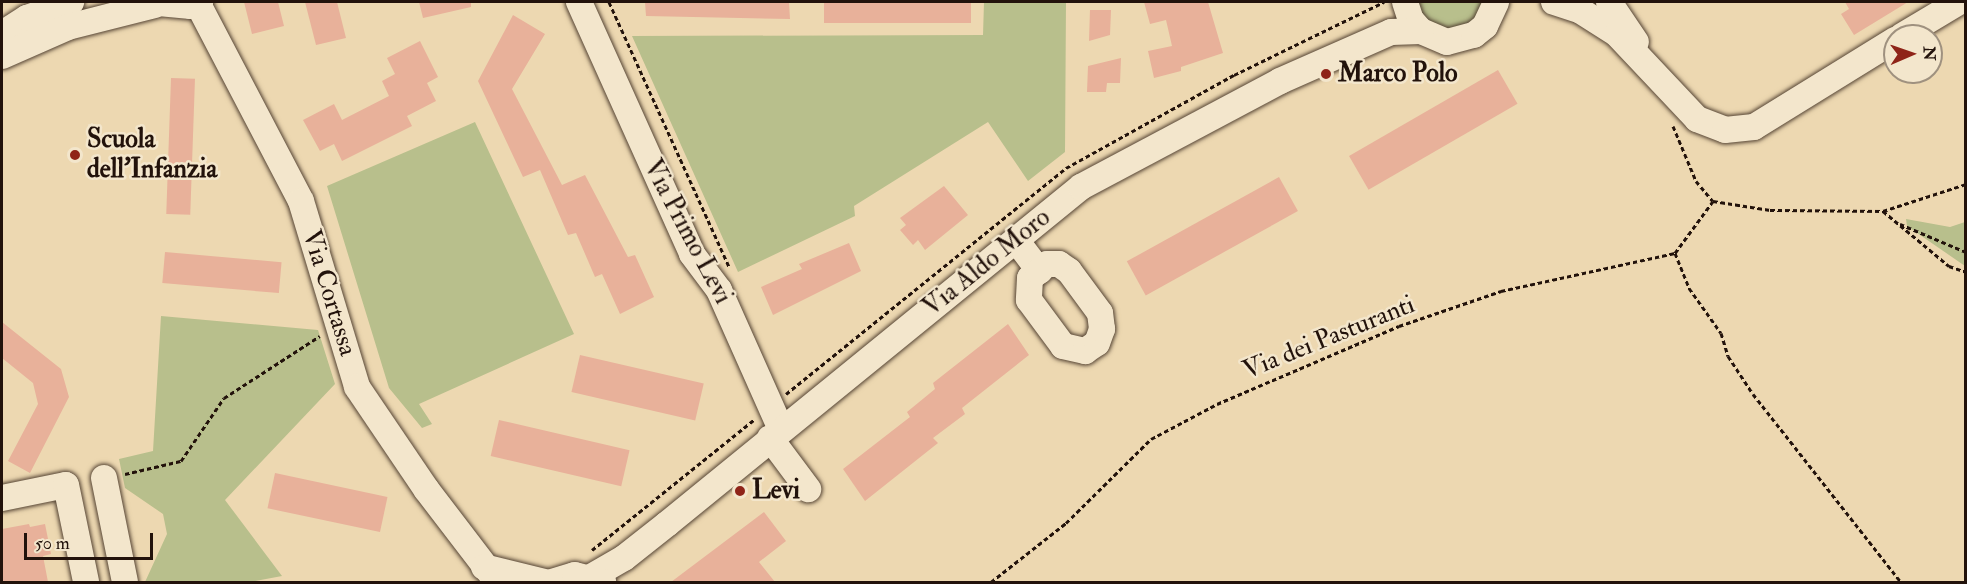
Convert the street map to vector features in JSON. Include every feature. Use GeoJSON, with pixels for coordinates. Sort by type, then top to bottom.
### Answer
{"type":"FeatureCollection","features":[{"type":"Feature","properties":{"kind":"street","name":"Via Primo Levi"},"geometry":{"type":"LineString","coordinates":[[579,2],[692,254],[719,290],[776,433],[808,489]]}},
{"type":"Feature","properties":{"kind":"street"},"geometry":{"type":"LineString","coordinates":[[1405,4],[1421,31],[1433,39],[1461,41],[1485,26],[1496,2]]}},
{"type":"Feature","properties":{"kind":"street"},"geometry":{"type":"LineString","coordinates":[[1554,2],[1581,11],[1617,34],[1656,72],[1697,119],[1725,130],[1754,127],[1883,47]]}},
{"type":"Feature","properties":{"kind":"street"},"geometry":{"type":"LineString","coordinates":[[1609,2],[1656,72]]}},
{"type":"Feature","properties":{"kind":"street"},"geometry":{"type":"LineString","coordinates":[[1922,24],[1959,2]]}},
{"type":"Feature","properties":{"kind":"street"},"geometry":{"type":"LineString","coordinates":[[2,34],[65,3]]}},
{"type":"Feature","properties":{"kind":"street"},"geometry":{"type":"LineString","coordinates":[[2,56],[68,27],[151,3],[199,3]]}},
{"type":"Feature","properties":{"kind":"street","name":"Via Cortassa"},"geometry":{"type":"LineString","coordinates":[[199,3],[301,201],[357,387],[490,575]]}},
{"type":"Feature","properties":{"kind":"street"},"geometry":{"type":"LineString","coordinates":[[1391,32],[1405,4]]}},
{"type":"Feature","properties":{"kind":"street","name":"Via Aldo Moro"},"geometry":{"type":"LineString","coordinates":[[603,580],[624,558],[776,433],[1081,187],[1280,81],[1391,32],[1421,31]]}},
{"type":"Feature","properties":{"kind":"street"},"geometry":{"type":"LineString","coordinates":[[1016,240],[1039,271]]}},
{"type":"Feature","properties":{"kind":"street"},"geometry":{"type":"LineString","coordinates":[[2,498],[113,476],[125,582]]}},
{"type":"Feature","properties":{"kind":"street"},"geometry":{"type":"LineString","coordinates":[[66,485],[86,582]]}},
{"type":"Feature","properties":{"kind":"street"},"geometry":{"type":"LineString","coordinates":[[490,575],[545,582]]}},
{"type":"Feature","properties":{"kind":"street"},"geometry":{"type":"LineString","coordinates":[[552,582],[574,575],[603,580]]}},
{"type":"Feature","properties":{"kind":"path"},"geometry":{"type":"LineString","coordinates":[[609,2],[733,274]]}},
{"type":"Feature","properties":{"kind":"path"},"geometry":{"type":"LineString","coordinates":[[1672,123],[1696,181],[1713,201],[1770,210],[1882,211],[1965,184]]}},
{"type":"Feature","properties":{"kind":"path"},"geometry":{"type":"LineString","coordinates":[[1713,201],[1675,252],[1689,288],[1721,333],[1728,356],[1753,394],[1901,582]]}},
{"type":"Feature","properties":{"kind":"path"},"geometry":{"type":"LineString","coordinates":[[1882,211],[1949,266],[1965,272]]}},
{"type":"Feature","properties":{"kind":"path"},"geometry":{"type":"LineString","coordinates":[[1898,224],[1965,252]]}},
{"type":"Feature","properties":{"kind":"path","name":"Via dei Pasturanti"},"geometry":{"type":"LineString","coordinates":[[991,582],[1066,523],[1151,440],[1217,404],[1399,326],[1501,291],[1675,252]]}},
{"type":"Feature","properties":{"kind":"path"},"geometry":{"type":"LineString","coordinates":[[113,476],[181,461],[224,398],[320,336]]}},
{"type":"Feature","properties":{"kind":"path"},"geometry":{"type":"LineString","coordinates":[[782,383],[787,394]]}},
{"type":"Feature","properties":{"kind":"green space"},"geometry":{"type":"Polygon","coordinates":[[[984,2],[1066,2],[1065,152],[1028,181],[988,122],[854,206],[855,216],[738,272],[632,36],[983,35],[984,2]]]}},
{"type":"Feature","properties":{"kind":"green space"},"geometry":{"type":"Polygon","coordinates":[[[1417,2],[1485,2],[1475,21],[1456,31],[1435,27],[1420,12],[1417,2]]]}},
{"type":"Feature","properties":{"kind":"green space"},"geometry":{"type":"Polygon","coordinates":[[[475,122],[574,334],[419,404],[432,424],[422,428],[389,388],[327,186],[475,122]]]}},
{"type":"Feature","properties":{"kind":"green space"},"geometry":{"type":"Polygon","coordinates":[[[1906,219],[1950,227],[1965,222],[1965,266],[1907,226],[1906,219]]]}},
{"type":"Feature","properties":{"kind":"green space"},"geometry":{"type":"Polygon","coordinates":[[[161,316],[318,330],[335,384],[225,500],[282,576],[250,582],[145,582],[167,534],[163,514],[125,488],[119,459],[153,451],[161,316]]]}},
{"type":"Feature","properties":{"kind":"building"},"geometry":{"type":"Polygon","coordinates":[[[244,2],[278,2],[284,26],[252,34],[244,2]]]}},
{"type":"Feature","properties":{"kind":"building"},"geometry":{"type":"Polygon","coordinates":[[[305,2],[337,2],[346,38],[316,45],[305,2]]]}},
{"type":"Feature","properties":{"kind":"building"},"geometry":{"type":"Polygon","coordinates":[[[419,2],[471,2],[471,7],[423,18],[419,2]]]}},
{"type":"Feature","properties":{"kind":"building"},"geometry":{"type":"Polygon","coordinates":[[[645,2],[789,2],[790,19],[646,16],[645,2]]]}},
{"type":"Feature","properties":{"kind":"building"},"geometry":{"type":"Polygon","coordinates":[[[824,2],[971,2],[971,23],[824,23],[824,2]]]}},
{"type":"Feature","properties":{"kind":"building"},"geometry":{"type":"Polygon","coordinates":[[[1144,2],[1208,2],[1223,53],[1181,67],[1181,71],[1154,78],[1148,51],[1172,46],[1166,20],[1150,24],[1144,2]]]}},
{"type":"Feature","properties":{"kind":"building"},"geometry":{"type":"Polygon","coordinates":[[[1845,2],[1908,2],[1854,35],[1841,14],[1849,9],[1845,2]]]}},
{"type":"Feature","properties":{"kind":"building"},"geometry":{"type":"Polygon","coordinates":[[[1090,10],[1111,10],[1110,35],[1089,41],[1090,10]]]}},
{"type":"Feature","properties":{"kind":"building"},"geometry":{"type":"Polygon","coordinates":[[[513,15],[545,34],[512,89],[562,185],[585,175],[628,257],[635,255],[654,297],[620,314],[602,274],[595,277],[576,233],[568,235],[540,170],[523,177],[478,81],[513,15]]]}},
{"type":"Feature","properties":{"kind":"building"},"geometry":{"type":"Polygon","coordinates":[[[420,41],[438,77],[427,83],[436,101],[407,116],[412,126],[342,161],[334,144],[320,151],[303,120],[334,104],[342,120],[389,96],[382,81],[395,74],[387,58],[420,41]]]}},
{"type":"Feature","properties":{"kind":"building"},"geometry":{"type":"Polygon","coordinates":[[[1121,58],[1120,83],[1107,83],[1106,92],[1087,92],[1088,66],[1121,58]]]}},
{"type":"Feature","properties":{"kind":"building"},"geometry":{"type":"Polygon","coordinates":[[[1498,70],[1518,104],[1369,190],[1349,156],[1498,70]]]}},
{"type":"Feature","properties":{"kind":"building"},"geometry":{"type":"Polygon","coordinates":[[[171,78],[195,79],[190,215],[166,214],[171,78]]]}},
{"type":"Feature","properties":{"kind":"building"},"geometry":{"type":"Polygon","coordinates":[[[1279,177],[1298,211],[1146,295],[1127,261],[1279,177]]]}},
{"type":"Feature","properties":{"kind":"building"},"geometry":{"type":"Polygon","coordinates":[[[944,186],[968,215],[925,250],[918,240],[913,245],[900,230],[906,225],[900,218],[944,186]]]}},
{"type":"Feature","properties":{"kind":"building"},"geometry":{"type":"Polygon","coordinates":[[[849,243],[861,271],[773,315],[761,287],[802,269],[799,264],[849,243]]]}},
{"type":"Feature","properties":{"kind":"building"},"geometry":{"type":"Polygon","coordinates":[[[165,252],[282,262],[279,293],[162,283],[165,252]]]}},
{"type":"Feature","properties":{"kind":"building"},"geometry":{"type":"Polygon","coordinates":[[[2,322],[61,369],[69,397],[30,473],[8,461],[38,404],[33,383],[2,358],[2,322]]]}},
{"type":"Feature","properties":{"kind":"building"},"geometry":{"type":"Polygon","coordinates":[[[1008,324],[1029,355],[962,408],[965,414],[933,438],[938,443],[865,501],[843,469],[910,417],[907,412],[935,389],[933,383],[1008,324]]]}},
{"type":"Feature","properties":{"kind":"building"},"geometry":{"type":"Polygon","coordinates":[[[580,355],[704,384],[695,421],[571,392],[580,355]]]}},
{"type":"Feature","properties":{"kind":"building"},"geometry":{"type":"Polygon","coordinates":[[[499,420],[630,450],[621,486],[491,456],[499,420]]]}},
{"type":"Feature","properties":{"kind":"building"},"geometry":{"type":"Polygon","coordinates":[[[275,473],[387,497],[380,532],[268,508],[275,473]]]}},
{"type":"Feature","properties":{"kind":"building"},"geometry":{"type":"Polygon","coordinates":[[[764,512],[786,541],[759,562],[775,582],[671,582],[764,512]]]}},
{"type":"Feature","properties":{"kind":"building"},"geometry":{"type":"Polygon","coordinates":[[[29,524],[30,527],[45,524],[51,554],[43,556],[48,582],[2,582],[2,529],[29,524]]]}},
{"type":"Feature","properties":{"kind":"place","name":"Marco Polo"},"geometry":{"type":"Point","coordinates":[1326,74]}},
{"type":"Feature","properties":{"kind":"place","name":"Scuola dell'Infanzia"},"geometry":{"type":"Point","coordinates":[75,155]}},
{"type":"Feature","properties":{"kind":"place","name":"Levi"},"geometry":{"type":"Point","coordinates":[740,491]}}]}
